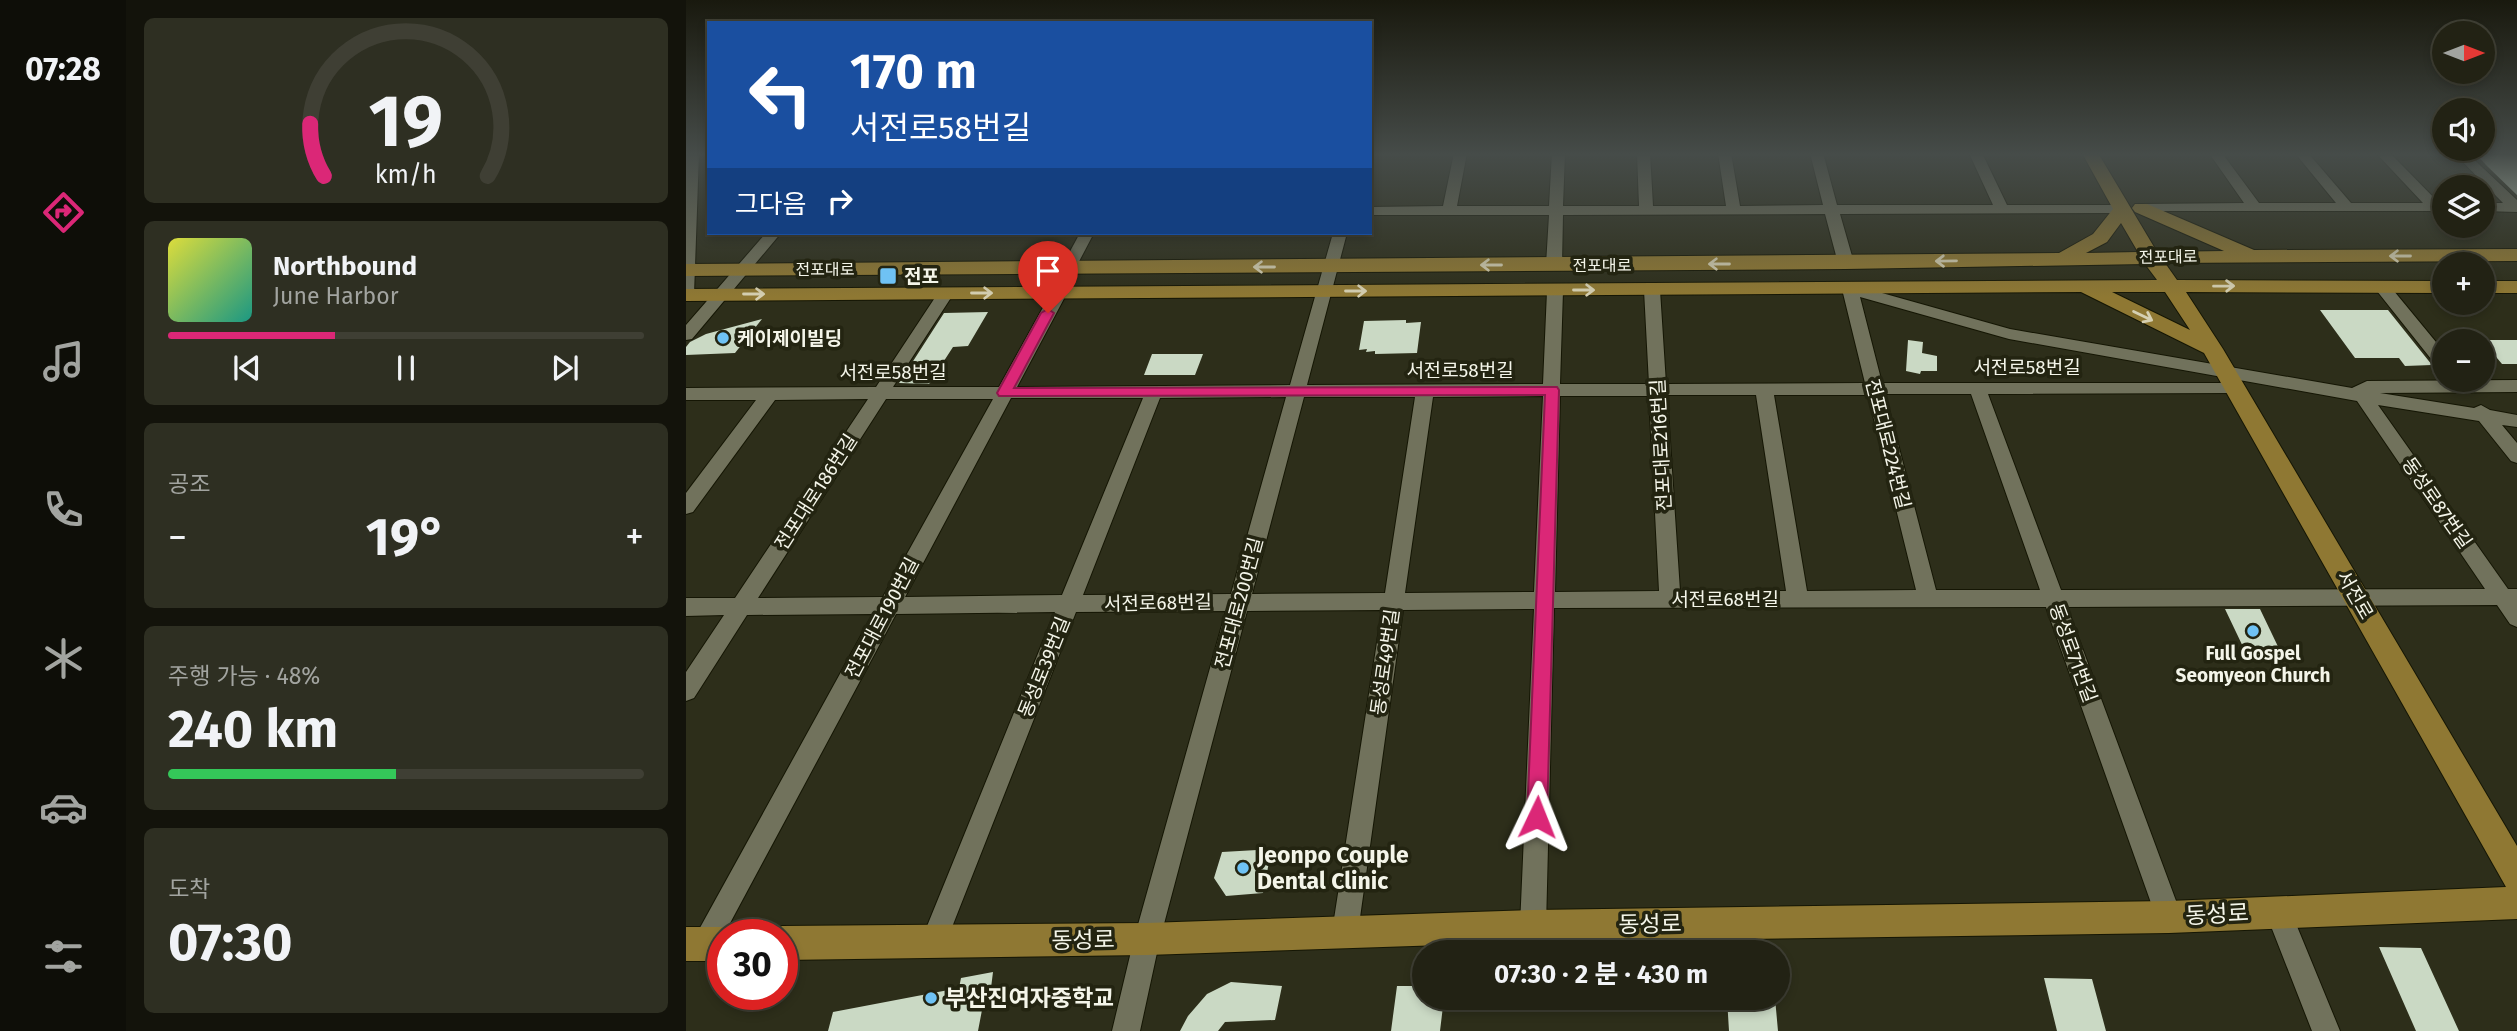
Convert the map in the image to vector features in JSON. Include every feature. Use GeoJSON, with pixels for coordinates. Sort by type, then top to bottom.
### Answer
{"type":"FeatureCollection","features":[{"type":"Feature","properties":{"kind":"main road","name":"서전로"},"geometry":{"type":"LineString","coordinates":[[2126,201],[2517,876]]}},
{"type":"Feature","properties":{"kind":"main road","name":"서전로"},"geometry":{"type":"LineString","coordinates":[[2128,201],[2131,208]]}},
{"type":"Feature","properties":{"kind":"main road"},"geometry":{"type":"LineString","coordinates":[[2060,259],[2100,238],[2131,208],[2253,256]]}},
{"type":"Feature","properties":{"kind":"main road","name":"전포대로"},"geometry":{"type":"LineString","coordinates":[[687,270],[2517,256]]}},
{"type":"Feature","properties":{"kind":"main road"},"geometry":{"type":"LineString","coordinates":[[1943,287],[1964,278],[2063,269],[2060,264],[2039,260]]}},
{"type":"Feature","properties":{"kind":"main road","name":"전포대로"},"geometry":{"type":"LineString","coordinates":[[686,295],[2082,286],[2432,287]]}},
{"type":"Feature","properties":{"kind":"main road"},"geometry":{"type":"LineString","coordinates":[[2082,286],[2212,349]]}},
{"type":"Feature","properties":{"kind":"main road"},"geometry":{"type":"LineString","coordinates":[[2495,287],[2517,287]]}},
{"type":"Feature","properties":{"kind":"main road","name":"동성로"},"geometry":{"type":"LineString","coordinates":[[798,943],[1147,939],[1533,926],[2169,917],[2517,904]]}},
{"type":"Feature","properties":{"kind":"street"},"geometry":{"type":"LineString","coordinates":[[686,295],[690,201]]}},
{"type":"Feature","properties":{"kind":"street"},"geometry":{"type":"LineString","coordinates":[[1449,211],[1451,201]]}},
{"type":"Feature","properties":{"kind":"street"},"geometry":{"type":"LineString","coordinates":[[1554,265],[1556,201]]}},
{"type":"Feature","properties":{"kind":"street"},"geometry":{"type":"LineString","coordinates":[[1646,201],[1646,210]]}},
{"type":"Feature","properties":{"kind":"street"},"geometry":{"type":"LineString","coordinates":[[1732,201],[1734,210]]}},
{"type":"Feature","properties":{"kind":"street"},"geometry":{"type":"LineString","coordinates":[[1829,201],[1846,263]]}},
{"type":"Feature","properties":{"kind":"street"},"geometry":{"type":"LineString","coordinates":[[1998,201],[2002,209]]}},
{"type":"Feature","properties":{"kind":"street"},"geometry":{"type":"LineString","coordinates":[[2250,201],[2255,208]]}},
{"type":"Feature","properties":{"kind":"street"},"geometry":{"type":"LineString","coordinates":[[2342,201],[2348,208]]}},
{"type":"Feature","properties":{"kind":"street"},"geometry":{"type":"LineString","coordinates":[[2495,207],[2517,208]]}},
{"type":"Feature","properties":{"kind":"street"},"geometry":{"type":"LineString","coordinates":[[1372,211],[2432,208]]}},
{"type":"Feature","properties":{"kind":"street"},"geometry":{"type":"LineString","coordinates":[[686,335],[772,235]]}},
{"type":"Feature","properties":{"kind":"street"},"geometry":{"type":"LineString","coordinates":[[1069,268],[1086,235]]}},
{"type":"Feature","properties":{"kind":"street","name":"전포대로200번길"},"geometry":{"type":"LineString","coordinates":[[1126,1031],[1147,939],[1339,235]]}},
{"type":"Feature","properties":{"kind":"street"},"geometry":{"type":"LineString","coordinates":[[2383,288],[2432,349]]}},
{"type":"Feature","properties":{"kind":"street"},"geometry":{"type":"LineString","coordinates":[[1850,289],[2009,334],[2230,381],[2360,391],[2517,421]]}},
{"type":"Feature","properties":{"kind":"street","name":"전포대로224번길"},"geometry":{"type":"LineString","coordinates":[[1850,289],[1928,598]]}},
{"type":"Feature","properties":{"kind":"street"},"geometry":{"type":"LineString","coordinates":[[1533,926],[1555,290]]}},
{"type":"Feature","properties":{"kind":"street","name":"전포대로216번길"},"geometry":{"type":"LineString","coordinates":[[1652,290],[1670,599]]}},
{"type":"Feature","properties":{"kind":"street","name":"전포대로186번길"},"geometry":{"type":"LineString","coordinates":[[686,691],[946,293]]}},
{"type":"Feature","properties":{"kind":"street","name":"전포대로190번길"},"geometry":{"type":"LineString","coordinates":[[705,944],[1059,293]]}},
{"type":"Feature","properties":{"kind":"street","name":"서전로58번길"},"geometry":{"type":"LineString","coordinates":[[686,394],[1874,389],[2230,381]]}},
{"type":"Feature","properties":{"kind":"street"},"geometry":{"type":"LineString","coordinates":[[2360,391],[2432,385]]}},
{"type":"Feature","properties":{"kind":"street"},"geometry":{"type":"LineString","coordinates":[[2495,385],[2517,386]]}},
{"type":"Feature","properties":{"kind":"street","name":"동성로71번길"},"geometry":{"type":"LineString","coordinates":[[1977,388],[2169,917]]}},
{"type":"Feature","properties":{"kind":"street","name":"서전로68번길"},"geometry":{"type":"LineString","coordinates":[[1764,389],[1798,599]]}},
{"type":"Feature","properties":{"kind":"street","name":"동성로49번길"},"geometry":{"type":"LineString","coordinates":[[1345,932],[1425,391]]}},
{"type":"Feature","properties":{"kind":"street","name":"동성로87번길"},"geometry":{"type":"LineString","coordinates":[[2360,391],[2510,597],[2517,618]]}},
{"type":"Feature","properties":{"kind":"street","name":"동성로39번길"},"geometry":{"type":"LineString","coordinates":[[934,941],[1154,392]]}},
{"type":"Feature","properties":{"kind":"street"},"geometry":{"type":"LineString","coordinates":[[2466,392],[2517,456]]}},
{"type":"Feature","properties":{"kind":"street"},"geometry":{"type":"LineString","coordinates":[[686,507],[770,394]]}},
{"type":"Feature","properties":{"kind":"street","name":"서전로68번길"},"geometry":{"type":"LineString","coordinates":[[686,607],[1670,599],[2510,597]]}},
{"type":"Feature","properties":{"kind":"street"},"geometry":{"type":"LineString","coordinates":[[2278,911],[2326,1031]]}},
{"type":"Feature","properties":{"kind":"building"},"geometry":{"type":"Polygon","coordinates":[[[2320,310],[2388,310],[2432,365],[2405,366],[2399,358],[2355,358],[2320,310]]]}},
{"type":"Feature","properties":{"kind":"building"},"geometry":{"type":"Polygon","coordinates":[[[988,312],[968,346],[953,347],[929,384],[899,383],[944,313],[988,312]]]}},
{"type":"Feature","properties":{"kind":"building","name":"케이제이빌딩"},"geometry":{"type":"Polygon","coordinates":[[[762,319],[735,353],[686,355],[686,347],[690,342],[706,334],[762,319]]]}},
{"type":"Feature","properties":{"kind":"building"},"geometry":{"type":"Polygon","coordinates":[[[1406,320],[1406,323],[1421,322],[1417,353],[1375,354],[1375,351],[1366,352],[1367,349],[1359,350],[1364,321],[1406,320]]]}},
{"type":"Feature","properties":{"kind":"building"},"geometry":{"type":"Polygon","coordinates":[[[1908,340],[1923,342],[1922,353],[1937,356],[1937,371],[1921,371],[1920,374],[1906,371],[1908,340]]]}},
{"type":"Feature","properties":{"kind":"building"},"geometry":{"type":"Polygon","coordinates":[[[2495,340],[2517,340],[2517,364],[2502,364],[2495,356],[2495,340]]]}},
{"type":"Feature","properties":{"kind":"building"},"geometry":{"type":"Polygon","coordinates":[[[1152,354],[1203,354],[1195,375],[1144,375],[1152,354]]]}},
{"type":"Feature","properties":{"kind":"building","name":"Full Gospel Seomyeon Church"},"geometry":{"type":"Polygon","coordinates":[[[2225,609],[2260,609],[2283,657],[2263,659],[2256,652],[2246,653],[2225,609]]]}},
{"type":"Feature","properties":{"kind":"building","name":"Jeonpo Couple Dental Clinic"},"geometry":{"type":"Polygon","coordinates":[[[1257,850],[1256,858],[1270,857],[1263,893],[1226,896],[1214,878],[1222,852],[1257,850]]]}},
{"type":"Feature","properties":{"kind":"building"},"geometry":{"type":"Polygon","coordinates":[[[2379,947],[2421,948],[2459,1031],[2416,1031],[2379,947]]]}},
{"type":"Feature","properties":{"kind":"building"},"geometry":{"type":"Polygon","coordinates":[[[993,972],[991,988],[986,989],[978,1031],[828,1031],[833,1012],[959,988],[961,978],[993,972]]]}},
{"type":"Feature","properties":{"kind":"building"},"geometry":{"type":"Polygon","coordinates":[[[2044,978],[2092,979],[2106,1031],[2057,1031],[2044,978]]]}},
{"type":"Feature","properties":{"kind":"building"},"geometry":{"type":"Polygon","coordinates":[[[1231,982],[1282,986],[1275,1020],[1225,1022],[1218,1031],[1180,1031],[1188,1016],[1207,994],[1231,982]]]}},
{"type":"Feature","properties":{"kind":"building"},"geometry":{"type":"Polygon","coordinates":[[[1397,986],[1412,986],[1412,1010],[1443,1010],[1440,1031],[1391,1031],[1397,986]]]}},
{"type":"Feature","properties":{"kind":"building"},"geometry":{"type":"Polygon","coordinates":[[[1728,1010],[1776,1010],[1778,1031],[1729,1031],[1728,1010]]]}},
{"type":"Feature","properties":{"kind":"place","name":"전포"},"geometry":{"type":"Point","coordinates":[888,276]}},
{"type":"Feature","properties":{"kind":"place","name":"케이제이빌딩"},"geometry":{"type":"Point","coordinates":[723,338]}},
{"type":"Feature","properties":{"kind":"place","name":"Full Gospel Seomyeon Church"},"geometry":{"type":"Point","coordinates":[2253,631]}},
{"type":"Feature","properties":{"kind":"place","name":"Jeonpo Couple Dental Clinic"},"geometry":{"type":"Point","coordinates":[1243,868]}},
{"type":"Feature","properties":{"kind":"place","name":"부산진여자중학교"},"geometry":{"type":"Point","coordinates":[931,998]}},
{"type":"Feature","properties":{"kind":"route"},"geometry":{"type":"LineString","coordinates":[[1048,313],[1004,393],[1552,390],[1537,817]]}}]}
